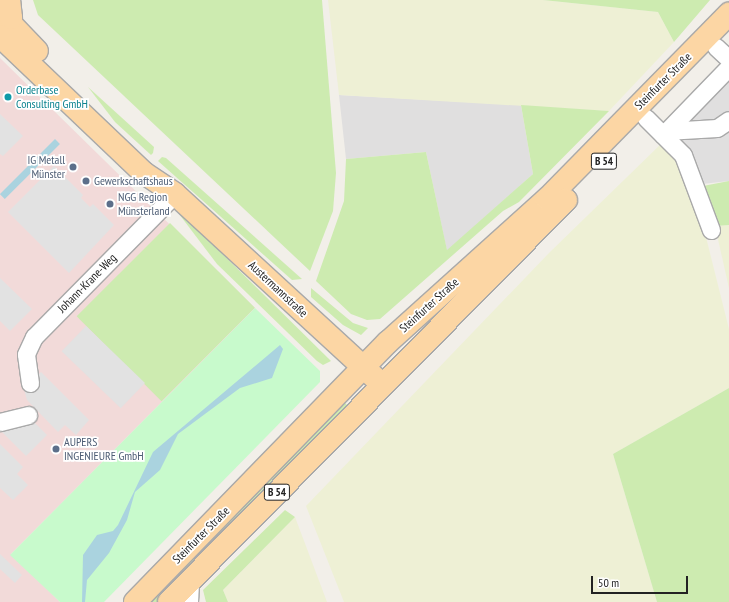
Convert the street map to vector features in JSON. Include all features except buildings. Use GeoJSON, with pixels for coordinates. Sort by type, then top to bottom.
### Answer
{"type":"FeatureCollection","features":[{"type":"Feature","properties":{"kind":"main road","name":"Austermannstraße"},"geometry":{"type":"LineString","coordinates":[[9,0],[3,30],[144,173],[175,194],[382,384]]}},
{"type":"Feature","properties":{"kind":"main road","name":"Steinfurter Straße"},"geometry":{"type":"LineString","coordinates":[[135,602],[364,368],[547,199],[729,14]]}},
{"type":"Feature","properties":{"kind":"main road","name":"Steinfurter Straße"},"geometry":{"type":"LineString","coordinates":[[169,602],[189,592],[382,384],[646,118],[725,47]]}},
{"type":"Feature","properties":{"kind":"street"},"geometry":{"type":"LineString","coordinates":[[665,133],[729,67]]}},
{"type":"Feature","properties":{"kind":"street","name":"Steinfurter Straße"},"geometry":{"type":"LineString","coordinates":[[646,118],[665,133],[683,155],[711,230]]}},
{"type":"Feature","properties":{"kind":"street"},"geometry":{"type":"LineString","coordinates":[[665,133],[717,128],[729,120]]}},
{"type":"Feature","properties":{"kind":"street","name":"Johann-Krane-Weg"},"geometry":{"type":"LineString","coordinates":[[30,383],[26,354],[34,337],[175,194]]}},
{"type":"Feature","properties":{"kind":"street"},"geometry":{"type":"LineString","coordinates":[[0,422],[28,415]]}},
{"type":"Feature","properties":{"kind":"shaded area"},"geometry":{"type":"Polygon","coordinates":[[[0,58],[255,308],[11,554],[60,602],[0,602],[0,58]]]}},
{"type":"Feature","properties":{"kind":"shaded area"},"geometry":{"type":"Polygon","coordinates":[[[729,71],[729,181],[693,185],[664,141],[729,71]]]}},
{"type":"Feature","properties":{"kind":"shaded area"},"geometry":{"type":"Polygon","coordinates":[[[339,95],[521,105],[533,174],[447,251],[426,152],[346,159],[339,95]]]}},
{"type":"Feature","properties":{"kind":"shaded area"},"geometry":{"type":"Polygon","coordinates":[[[0,114],[23,136],[3,156],[0,154],[0,114]]]}},
{"type":"Feature","properties":{"kind":"shaded area"},"geometry":{"type":"Polygon","coordinates":[[[54,166],[83,195],[81,198],[90,207],[93,204],[114,225],[69,273],[8,212],[54,166]]]}},
{"type":"Feature","properties":{"kind":"shaded area"},"geometry":{"type":"Polygon","coordinates":[[[0,278],[32,309],[10,331],[0,321],[0,278]]]}},
{"type":"Feature","properties":{"kind":"shaded area"},"geometry":{"type":"Polygon","coordinates":[[[86,326],[145,383],[121,408],[62,351],[86,326]]]}},
{"type":"Feature","properties":{"kind":"shaded area"},"geometry":{"type":"Polygon","coordinates":[[[41,372],[89,420],[76,435],[65,425],[58,432],[27,400],[24,389],[41,372]]]}},
{"type":"Feature","properties":{"kind":"shaded area"},"geometry":{"type":"Polygon","coordinates":[[[29,417],[47,435],[26,456],[0,430],[29,417]]]}},
{"type":"Feature","properties":{"kind":"shaded area"},"geometry":{"type":"Polygon","coordinates":[[[0,444],[23,467],[17,474],[28,485],[13,500],[0,488],[0,444]]]}},
{"type":"Feature","properties":{"kind":"shaded area"},"geometry":{"type":"Polygon","coordinates":[[[0,554],[22,575],[15,583],[0,569],[0,554]]]}},
{"type":"Feature","properties":{"kind":"green space"},"geometry":{"type":"Polygon","coordinates":[[[33,0],[322,0],[336,173],[333,211],[310,271],[38,15],[33,0]]]}},
{"type":"Feature","properties":{"kind":"green space"},"geometry":{"type":"Polygon","coordinates":[[[328,0],[543,0],[658,12],[674,42],[609,111],[339,95],[328,0]]]}},
{"type":"Feature","properties":{"kind":"green space"},"geometry":{"type":"Polygon","coordinates":[[[543,0],[710,0],[674,42],[658,12],[543,0]]]}},
{"type":"Feature","properties":{"kind":"green space"},"geometry":{"type":"Polygon","coordinates":[[[88,87],[154,147],[151,155],[115,122],[88,87]]]}},
{"type":"Feature","properties":{"kind":"green space"},"geometry":{"type":"Polygon","coordinates":[[[521,105],[609,111],[519,202],[503,211],[380,319],[367,320],[351,314],[316,281],[344,201],[346,159],[426,152],[447,250],[533,174],[521,105]]]}},
{"type":"Feature","properties":{"kind":"green space"},"geometry":{"type":"Polygon","coordinates":[[[664,141],[693,185],[729,329],[729,388],[613,454],[657,602],[344,602],[306,506],[549,253],[664,141]]]}},
{"type":"Feature","properties":{"kind":"green space"},"geometry":{"type":"Polygon","coordinates":[[[162,157],[166,158],[302,279],[292,280],[158,161],[162,157]]]}},
{"type":"Feature","properties":{"kind":"green space"},"geometry":{"type":"Polygon","coordinates":[[[729,181],[729,225],[715,226],[703,186],[729,181]]]}},
{"type":"Feature","properties":{"kind":"green space"},"geometry":{"type":"Polygon","coordinates":[[[179,214],[191,223],[331,361],[323,365],[317,361],[217,264],[179,214]]]}},
{"type":"Feature","properties":{"kind":"green space"},"geometry":{"type":"Polygon","coordinates":[[[170,223],[255,308],[162,401],[77,316],[170,223]]]}},
{"type":"Feature","properties":{"kind":"green space"},"geometry":{"type":"Polygon","coordinates":[[[729,225],[729,288],[715,226],[729,225]]]}},
{"type":"Feature","properties":{"kind":"green space"},"geometry":{"type":"Polygon","coordinates":[[[311,288],[353,323],[368,328],[361,335],[343,325],[311,297],[311,288]]]}},
{"type":"Feature","properties":{"kind":"green space"},"geometry":{"type":"Polygon","coordinates":[[[255,308],[320,371],[320,382],[104,602],[60,602],[10,555],[255,308]]]}},
{"type":"Feature","properties":{"kind":"green space"},"geometry":{"type":"Polygon","coordinates":[[[729,388],[729,602],[657,602],[613,454],[729,388]]]}},
{"type":"Feature","properties":{"kind":"green space"},"geometry":{"type":"Polygon","coordinates":[[[343,401],[347,405],[157,602],[148,602],[343,401]]]}},
{"type":"Feature","properties":{"kind":"green space"},"geometry":{"type":"Polygon","coordinates":[[[285,510],[295,517],[223,590],[228,602],[206,602],[203,590],[285,510]]]}},
{"type":"Feature","properties":{"kind":"green space"},"geometry":{"type":"Polygon","coordinates":[[[295,517],[327,602],[228,602],[223,590],[295,517]]]}},
{"type":"Feature","properties":{"kind":"water"},"geometry":{"type":"Polygon","coordinates":[[[55,139],[60,144],[5,199],[0,194],[55,139]]]}},
{"type":"Feature","properties":{"kind":"water"},"geometry":{"type":"Polygon","coordinates":[[[280,345],[283,349],[272,378],[240,388],[178,434],[160,470],[135,492],[127,520],[109,553],[87,580],[85,602],[82,602],[83,555],[97,535],[113,531],[118,525],[153,452],[280,345]]]}},
{"type":"Feature","properties":{"kind":"place","name":"Orderbase Consulting GmbH"},"geometry":{"type":"Point","coordinates":[8,97]}},
{"type":"Feature","properties":{"kind":"place","name":"IG Metall Münster"},"geometry":{"type":"Point","coordinates":[73,167]}},
{"type":"Feature","properties":{"kind":"place","name":"Gewerkschaftshaus"},"geometry":{"type":"Point","coordinates":[86,181]}},
{"type":"Feature","properties":{"kind":"place","name":"NGG Region Münsterland"},"geometry":{"type":"Point","coordinates":[110,204]}},
{"type":"Feature","properties":{"kind":"place","name":"AUPERS INGENIEURE GmbH"},"geometry":{"type":"Point","coordinates":[56,449]}}]}
